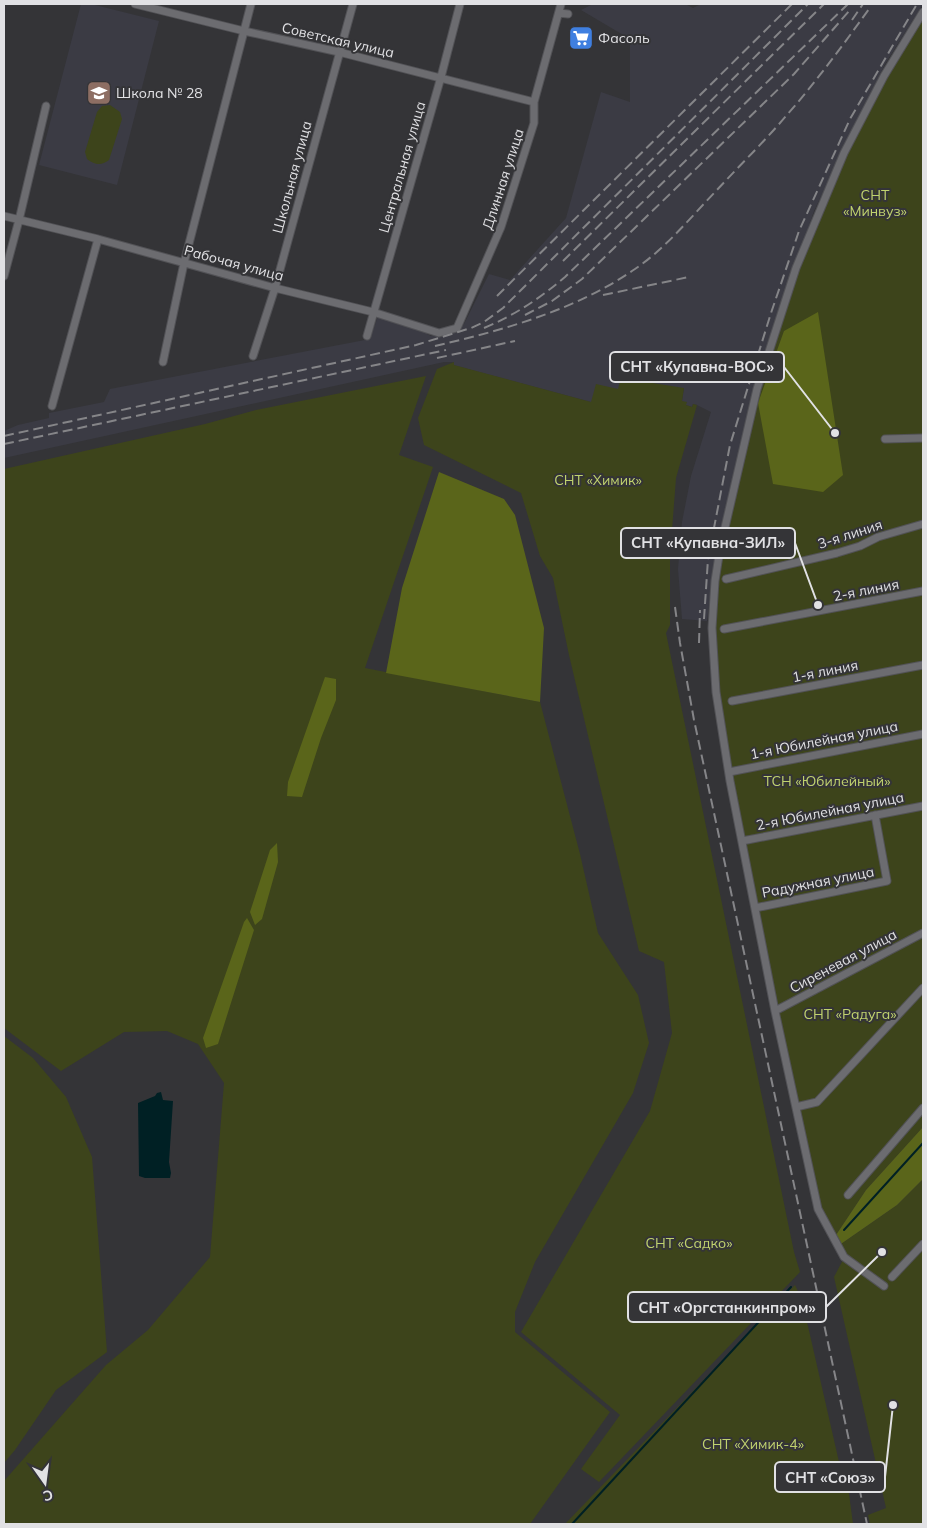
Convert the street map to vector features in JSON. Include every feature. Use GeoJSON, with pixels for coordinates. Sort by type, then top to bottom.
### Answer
{"type":"FeatureCollection","features":[{"type":"Feature","properties":{"kind":"street","name":"Советская улица"},"geometry":{"type":"LineString","coordinates":[[135,4],[441,77],[534,102]]}},
{"type":"Feature","properties":{"kind":"street"},"geometry":{"type":"LineString","coordinates":[[163,362],[184,263],[251,4]]}},
{"type":"Feature","properties":{"kind":"street","name":"Школьная улица"},"geometry":{"type":"LineString","coordinates":[[253,356],[274,288],[353,4]]}},
{"type":"Feature","properties":{"kind":"street","name":"Центральная улица"},"geometry":{"type":"LineString","coordinates":[[367,336],[460,4]]}},
{"type":"Feature","properties":{"kind":"street","name":"Длинная улица"},"geometry":{"type":"LineString","coordinates":[[457,328],[501,227],[534,123],[534,102],[561,4]]}},
{"type":"Feature","properties":{"kind":"street"},"geometry":{"type":"LineString","coordinates":[[559,12],[568,14]]}},
{"type":"Feature","properties":{"kind":"street"},"geometry":{"type":"LineString","coordinates":[[884,1286],[844,1258],[818,1209],[775,1011],[729,772],[716,692],[712,628],[715,581],[720,549],[757,389],[796,268],[844,153],[884,76],[923,12]]}},
{"type":"Feature","properties":{"kind":"street"},"geometry":{"type":"LineString","coordinates":[[4,276],[46,106]]}},
{"type":"Feature","properties":{"kind":"street","name":"Рабочая улица"},"geometry":{"type":"LineString","coordinates":[[4,216],[98,239],[274,288],[374,312],[439,333],[457,328]]}},
{"type":"Feature","properties":{"kind":"street"},"geometry":{"type":"LineString","coordinates":[[52,406],[98,239]]}},
{"type":"Feature","properties":{"kind":"street"},"geometry":{"type":"LineString","coordinates":[[886,439],[923,438]]}},
{"type":"Feature","properties":{"kind":"street","name":"3-я линия"},"geometry":{"type":"LineString","coordinates":[[726,579],[837,553],[860,546],[878,537],[923,524]]}},
{"type":"Feature","properties":{"kind":"street","name":"2-я линия"},"geometry":{"type":"LineString","coordinates":[[724,630],[923,591]]}},
{"type":"Feature","properties":{"kind":"street","name":"1-я линия"},"geometry":{"type":"LineString","coordinates":[[732,701],[923,665]]}},
{"type":"Feature","properties":{"kind":"street","name":"1-я Юбилейная улица"},"geometry":{"type":"LineString","coordinates":[[729,772],[923,734]]}},
{"type":"Feature","properties":{"kind":"street","name":"2-я Юбилейная улица"},"geometry":{"type":"LineString","coordinates":[[742,841],[923,806]]}},
{"type":"Feature","properties":{"kind":"street","name":"Радужная улица"},"geometry":{"type":"LineString","coordinates":[[755,908],[887,881],[875,815]]}},
{"type":"Feature","properties":{"kind":"street","name":"Сиреневая улица"},"geometry":{"type":"LineString","coordinates":[[775,1011],[923,933]]}},
{"type":"Feature","properties":{"kind":"street"},"geometry":{"type":"LineString","coordinates":[[796,1107],[817,1102],[923,988]]}},
{"type":"Feature","properties":{"kind":"street"},"geometry":{"type":"LineString","coordinates":[[848,1195],[923,1108]]}},
{"type":"Feature","properties":{"kind":"street"},"geometry":{"type":"LineString","coordinates":[[892,1277],[923,1244]]}},
{"type":"Feature","properties":{"kind":"shaded area","name":"Школа № 28"},"geometry":{"type":"Polygon","coordinates":[[[81,4],[91,4],[159,21],[117,185],[39,165],[81,4]]]}},
{"type":"Feature","properties":{"kind":"shaded area"},"geometry":{"type":"Polygon","coordinates":[[[593,4],[685,4],[693,8],[701,4],[923,4],[885,64],[814,211],[757,378],[716,549],[707,621],[682,619],[678,569],[682,522],[691,476],[711,412],[697,405],[693,404],[692,407],[686,405],[682,401],[684,388],[619,389],[591,402],[453,365],[454,362],[444,362],[4,458],[4,431],[18,425],[49,418],[49,413],[104,402],[110,389],[370,339],[378,316],[427,331],[427,334],[431,336],[449,333],[464,324],[489,274],[510,280],[566,218],[601,92],[630,102],[630,39],[581,10],[593,4]]]}},
{"type":"Feature","properties":{"kind":"green space"},"geometry":{"type":"Polygon","coordinates":[[[923,12],[923,1127],[866,1190],[834,1238],[818,1209],[775,1011],[716,692],[715,581],[757,389],[796,268],[844,153],[923,12]]]}},
{"type":"Feature","properties":{"kind":"green space"},"geometry":{"type":"Polygon","coordinates":[[[110,105],[120,112],[122,119],[109,160],[101,164],[95,164],[87,159],[85,152],[97,112],[102,106],[110,105]]]}},
{"type":"Feature","properties":{"kind":"green space"},"geometry":{"type":"Polygon","coordinates":[[[818,312],[843,475],[823,492],[773,484],[758,403],[784,331],[818,312]]]}},
{"type":"Feature","properties":{"kind":"green space"},"geometry":{"type":"Polygon","coordinates":[[[454,362],[454,365],[591,402],[596,384],[618,389],[621,378],[684,388],[682,401],[687,402],[686,405],[692,407],[693,404],[697,405],[676,478],[670,556],[670,625],[666,633],[794,1252],[800,1272],[599,1482],[581,1469],[620,1415],[521,1332],[650,1111],[672,1033],[664,962],[639,951],[569,655],[553,578],[540,556],[521,493],[424,445],[418,418],[437,369],[454,362]]]}},
{"type":"Feature","properties":{"kind":"green space"},"geometry":{"type":"Polygon","coordinates":[[[426,376],[399,455],[433,467],[365,668],[540,702],[580,854],[598,933],[638,995],[649,1043],[633,1093],[535,1262],[515,1312],[515,1332],[610,1412],[530,1524],[4,1524],[4,1481],[106,1365],[148,1330],[210,1257],[224,1083],[198,1044],[167,1031],[124,1032],[61,1071],[4,1028],[4,469],[205,424],[256,410],[426,376]]]}},
{"type":"Feature","properties":{"kind":"green space"},"geometry":{"type":"Polygon","coordinates":[[[439,472],[504,499],[515,515],[544,628],[540,702],[386,673],[402,588],[439,472]]]}},
{"type":"Feature","properties":{"kind":"green space"},"geometry":{"type":"Polygon","coordinates":[[[325,677],[336,679],[336,700],[321,738],[302,797],[287,796],[288,782],[325,677]]]}},
{"type":"Feature","properties":{"kind":"green space"},"geometry":{"type":"Polygon","coordinates":[[[277,843],[278,862],[262,919],[255,925],[250,912],[270,850],[277,843]]]}},
{"type":"Feature","properties":{"kind":"green space"},"geometry":{"type":"Polygon","coordinates":[[[247,918],[254,930],[218,1044],[206,1048],[203,1038],[247,918]]]}},
{"type":"Feature","properties":{"kind":"green space"},"geometry":{"type":"Polygon","coordinates":[[[4,1036],[33,1058],[66,1097],[92,1157],[107,1352],[56,1390],[4,1463],[4,1036]]]}},
{"type":"Feature","properties":{"kind":"green space"},"geometry":{"type":"Polygon","coordinates":[[[923,1127],[923,1179],[897,1205],[838,1246],[834,1238],[866,1190],[923,1127]]]}},
{"type":"Feature","properties":{"kind":"green space"},"geometry":{"type":"Polygon","coordinates":[[[923,1179],[923,1524],[870,1524],[868,1515],[886,1508],[834,1277],[844,1258],[838,1246],[897,1205],[923,1179]]]}},
{"type":"Feature","properties":{"kind":"green space","name":"СНТ «Химик-4»"},"geometry":{"type":"Polygon","coordinates":[[[795,1285],[802,1300],[842,1475],[846,1471],[853,1524],[565,1524],[795,1285]]]}},
{"type":"Feature","properties":{"kind":"water"},"geometry":{"type":"Polygon","coordinates":[[[161,1092],[163,1100],[173,1101],[169,1162],[171,1173],[170,1178],[145,1178],[139,1176],[138,1103],[161,1092]]]}},
{"type":"Feature","properties":{"kind":"waterway"},"geometry":{"type":"LineString","coordinates":[[844,1230],[923,1143]]}},
{"type":"Feature","properties":{"kind":"waterway"},"geometry":{"type":"LineString","coordinates":[[572,1524],[791,1287]]}},
{"type":"Feature","properties":{"kind":"railway"},"geometry":{"type":"LineString","coordinates":[[497,296],[792,4]]}},
{"type":"Feature","properties":{"kind":"railway"},"geometry":{"type":"LineString","coordinates":[[4,436],[416,345],[471,328],[484,322],[503,308],[808,4]]}},
{"type":"Feature","properties":{"kind":"railway"},"geometry":{"type":"LineString","coordinates":[[563,261],[824,4]]}},
{"type":"Feature","properties":{"kind":"railway"},"geometry":{"type":"LineString","coordinates":[[484,328],[526,306],[565,277],[848,4]]}},
{"type":"Feature","properties":{"kind":"railway"},"geometry":{"type":"LineString","coordinates":[[852,20],[863,4]]}},
{"type":"Feature","properties":{"kind":"railway"},"geometry":{"type":"LineString","coordinates":[[704,619],[708,559],[730,445],[799,231],[850,119],[917,4]]}},
{"type":"Feature","properties":{"kind":"railway"},"geometry":{"type":"LineString","coordinates":[[435,346],[487,333],[564,307],[589,296],[646,261],[677,232],[778,126],[819,77],[869,9]]}},
{"type":"Feature","properties":{"kind":"railway"},"geometry":{"type":"LineString","coordinates":[[525,315],[552,301],[582,279],[794,74],[850,10]]}},
{"type":"Feature","properties":{"kind":"railway"},"geometry":{"type":"LineString","coordinates":[[603,295],[689,277]]}},
{"type":"Feature","properties":{"kind":"railway"},"geometry":{"type":"LineString","coordinates":[[437,358],[515,341]]}},
{"type":"Feature","properties":{"kind":"railway"},"geometry":{"type":"LineString","coordinates":[[4,444],[446,350]]}},
{"type":"Feature","properties":{"kind":"railway"},"geometry":{"type":"LineString","coordinates":[[675,607],[694,720],[867,1524]]}},
{"type":"Feature","properties":{"kind":"railway"},"geometry":{"type":"LineString","coordinates":[[699,643],[700,610]]}},
{"type":"Feature","properties":{"kind":"place","name":"Фасоль"},"geometry":{"type":"Point","coordinates":[581,38]}},
{"type":"Feature","properties":{"kind":"place","name":"Школа № 28"},"geometry":{"type":"Point","coordinates":[99,93]}},
{"type":"Feature","properties":{"kind":"place","name":"СНТ «Купавна-ВОС»"},"geometry":{"type":"Point","coordinates":[835,433]}},
{"type":"Feature","properties":{"kind":"place","name":"СНТ «Купавна-ЗИЛ»"},"geometry":{"type":"Point","coordinates":[818,605]}},
{"type":"Feature","properties":{"kind":"place","name":"СНТ «Оргстанкинпром»"},"geometry":{"type":"Point","coordinates":[882,1252]}},
{"type":"Feature","properties":{"kind":"place","name":"СНТ «Союз»"},"geometry":{"type":"Point","coordinates":[893,1405]}},
{"type":"Feature","properties":{"kind":"park label","name":"СНТ «Минвуз»"},"geometry":{"type":"Point","coordinates":[875,204]}},
{"type":"Feature","properties":{"kind":"park label","name":"СНТ «Химик»"},"geometry":{"type":"Point","coordinates":[598,480]}},
{"type":"Feature","properties":{"kind":"park label","name":"ТСН «Юбилейный»"},"geometry":{"type":"Point","coordinates":[827,781]}},
{"type":"Feature","properties":{"kind":"park label","name":"СНТ «Радуга»"},"geometry":{"type":"Point","coordinates":[850,1014]}},
{"type":"Feature","properties":{"kind":"park label","name":"СНТ «Садко»"},"geometry":{"type":"Point","coordinates":[689,1243]}}]}
